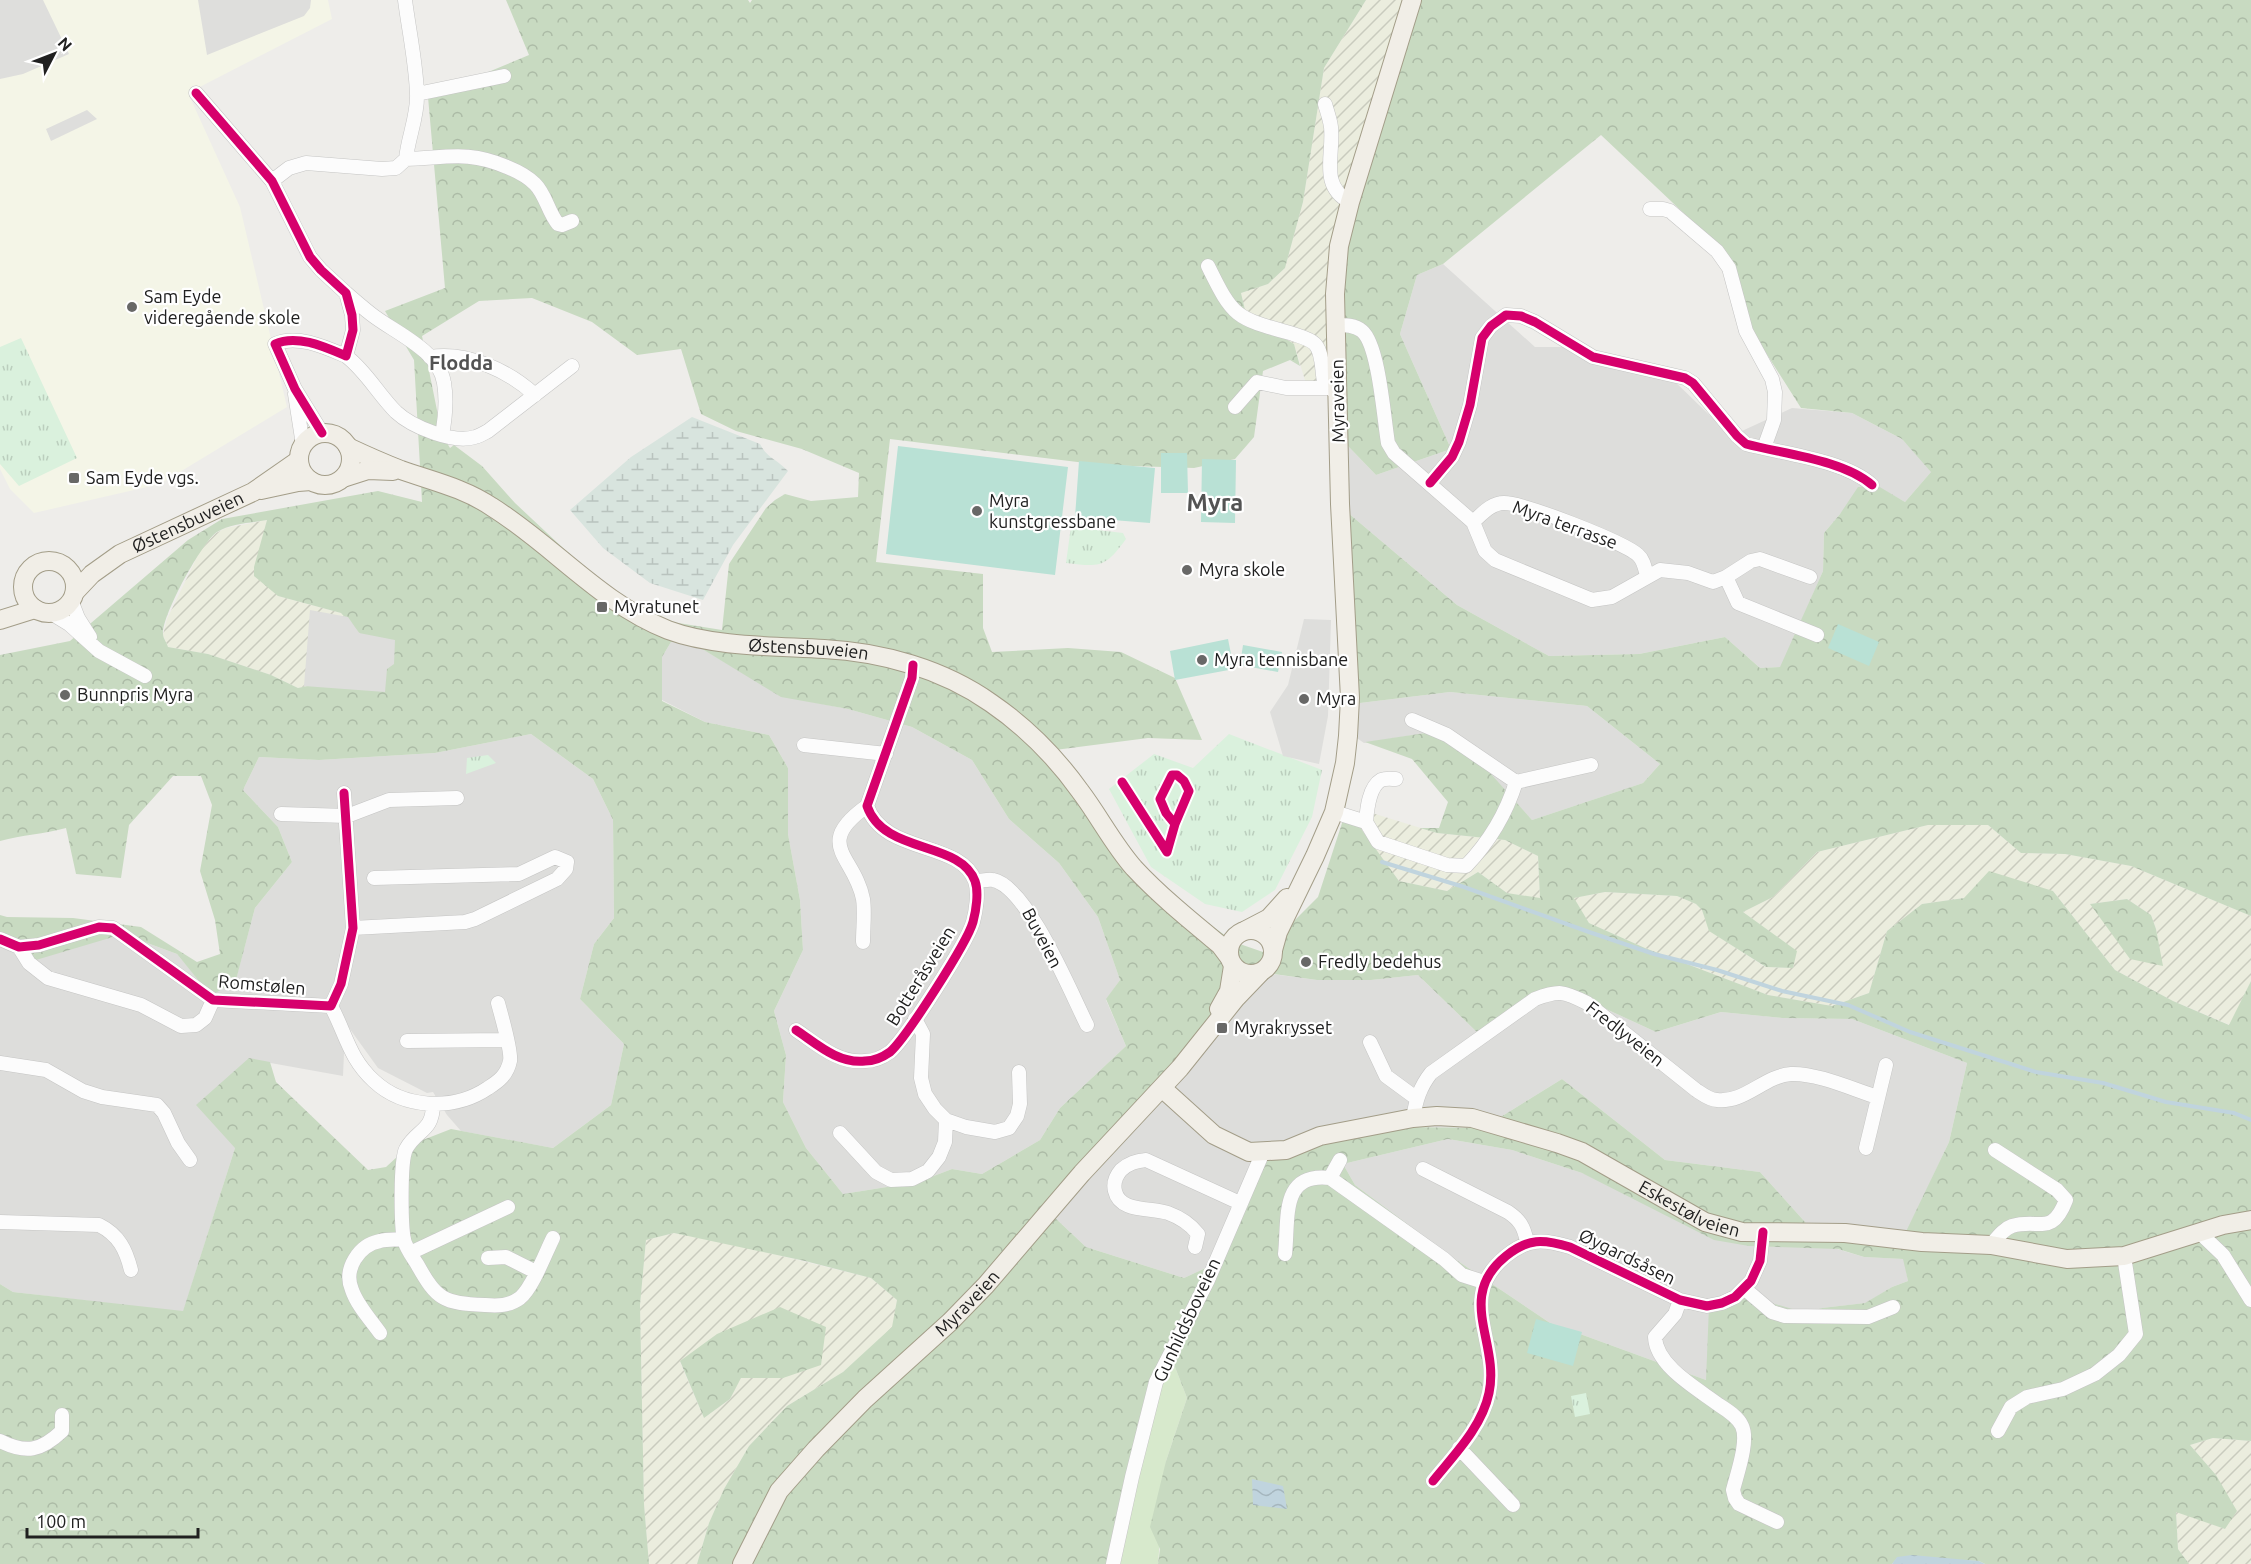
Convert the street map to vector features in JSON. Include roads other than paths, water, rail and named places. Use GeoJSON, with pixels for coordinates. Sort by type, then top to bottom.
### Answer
{"type":"FeatureCollection","features":[{"type":"Feature","properties":{"kind":"main road","name":"Myraveien"},"geometry":{"type":"LineString","coordinates":[[1274,950],[1278,932],[1334,812],[1345,763],[1350,698],[1332,390],[1338,257],[1350,202],[1412,0]]}},
{"type":"Feature","properties":{"kind":"main road"},"geometry":{"type":"LineString","coordinates":[[314,435],[337,436],[348,447],[350,466],[343,478],[327,485],[311,481],[304,476],[301,453],[314,435]]}},
{"type":"Feature","properties":{"kind":"main road","name":"Østensbuveien"},"geometry":{"type":"LineString","coordinates":[[348,447],[404,471],[466,491],[523,529],[601,592],[632,612],[669,630],[710,640],[750,645],[868,653],[913,665],[955,682],[989,701],[1021,724],[1053,756],[1082,792],[1109,836],[1134,868],[1220,945],[1231,961]]}},
{"type":"Feature","properties":{"kind":"main road","name":"Østensbuveien"},"geometry":{"type":"LineString","coordinates":[[254,492],[301,453]]}},
{"type":"Feature","properties":{"kind":"main road","name":"Østensbuveien"},"geometry":{"type":"LineString","coordinates":[[343,478],[368,470],[404,471]]}},
{"type":"Feature","properties":{"kind":"main road","name":"Østensbuveien"},"geometry":{"type":"LineString","coordinates":[[73,596],[92,574],[120,554],[254,492],[311,481]]}},
{"type":"Feature","properties":{"kind":"main road","name":"Østensbuveien"},"geometry":{"type":"LineString","coordinates":[[64,565],[120,554]]}},
{"type":"Feature","properties":{"kind":"main road"},"geometry":{"type":"LineString","coordinates":[[0,620],[66,607],[73,596],[73,577],[64,565],[50,561],[35,565],[25,577],[23,590],[29,604],[43,611]]}},
{"type":"Feature","properties":{"kind":"main road"},"geometry":{"type":"LineString","coordinates":[[0,610],[23,590]]}},
{"type":"Feature","properties":{"kind":"main road","name":"Myraveien"},"geometry":{"type":"LineString","coordinates":[[1242,932],[1269,918],[1300,883]]}},
{"type":"Feature","properties":{"kind":"main road","name":"Østensbuveien"},"geometry":{"type":"LineString","coordinates":[[1165,897],[1213,927],[1242,932]]}},
{"type":"Feature","properties":{"kind":"main road"},"geometry":{"type":"LineString","coordinates":[[1254,930],[1265,935],[1274,950],[1269,966],[1252,974],[1240,972],[1231,961],[1229,948],[1242,932],[1254,930]]}},
{"type":"Feature","properties":{"kind":"main road","name":"Myraveien"},"geometry":{"type":"LineString","coordinates":[[1200,1045],[1229,991],[1231,961]]}},
{"type":"Feature","properties":{"kind":"main road","name":"Myraveien"},"geometry":{"type":"LineString","coordinates":[[742,1564],[779,1491],[816,1449],[986,1285],[1074,1182],[1200,1045],[1236,998],[1260,972]]}},
{"type":"Feature","properties":{"kind":"main road","name":"Eskestølveien"},"geometry":{"type":"LineString","coordinates":[[1162,1088],[1214,1135],[1249,1152],[1286,1150],[1320,1136],[1413,1118],[1437,1116],[1472,1118],[1557,1143],[1602,1162],[1705,1222],[1733,1230],[1845,1233],[1922,1242],[1991,1245],[2067,1259],[2124,1256],[2223,1225],[2251,1220]]}},
{"type":"Feature","properties":{"kind":"street"},"geometry":{"type":"LineString","coordinates":[[405,0],[417,94],[416,111],[407,141],[406,159]]}},
{"type":"Feature","properties":{"kind":"street"},"geometry":{"type":"LineString","coordinates":[[417,94],[504,76]]}},
{"type":"Feature","properties":{"kind":"street"},"geometry":{"type":"LineString","coordinates":[[196,93],[272,181],[310,257],[321,270],[370,314],[430,357],[444,383],[445,412],[442,435]]}},
{"type":"Feature","properties":{"kind":"street"},"geometry":{"type":"LineString","coordinates":[[1324,104],[1331,129],[1329,167],[1331,183],[1343,199],[1350,202]]}},
{"type":"Feature","properties":{"kind":"street"},"geometry":{"type":"LineString","coordinates":[[272,181],[289,168],[306,163],[382,169],[396,168],[406,159],[461,155],[479,157],[521,173],[535,183],[558,224],[562,225],[572,221]]}},
{"type":"Feature","properties":{"kind":"street"},"geometry":{"type":"LineString","coordinates":[[1650,209],[1663,209],[1670,212],[1717,251],[1729,268],[1746,331],[1766,366],[1775,392],[1773,420],[1764,448]]}},
{"type":"Feature","properties":{"kind":"street"},"geometry":{"type":"LineString","coordinates":[[1208,266],[1225,300],[1240,316],[1251,322],[1304,337],[1314,343],[1319,352],[1322,375],[1332,390]]}},
{"type":"Feature","properties":{"kind":"street"},"geometry":{"type":"LineString","coordinates":[[346,293],[352,315],[353,330],[346,356]]}},
{"type":"Feature","properties":{"kind":"street"},"geometry":{"type":"LineString","coordinates":[[1430,483],[1452,457],[1459,442],[1470,405],[1482,338],[1491,326],[1506,315],[1521,316],[1535,322],[1593,357],[1685,378],[1693,383],[1746,444],[1843,468],[1863,476],[1872,485]]}},
{"type":"Feature","properties":{"kind":"street"},"geometry":{"type":"LineString","coordinates":[[1336,325],[1354,326],[1361,329],[1372,342],[1388,443],[1394,453],[1473,522],[1485,551],[1495,560],[1592,600],[1612,597],[1660,570],[1672,570],[1713,582],[1726,577],[1751,561],[1760,559],[1810,577]]}},
{"type":"Feature","properties":{"kind":"street"},"geometry":{"type":"LineString","coordinates":[[322,434],[295,389],[275,344],[285,339],[305,342],[346,356],[357,365],[399,414],[416,425],[442,435],[464,439],[476,437],[488,431],[572,366]]}},
{"type":"Feature","properties":{"kind":"street"},"geometry":{"type":"LineString","coordinates":[[430,357],[441,355],[463,357],[505,373],[535,394]]}},
{"type":"Feature","properties":{"kind":"street"},"geometry":{"type":"LineString","coordinates":[[1235,407],[1257,382],[1286,388],[1332,390]]}},
{"type":"Feature","properties":{"kind":"street"},"geometry":{"type":"LineString","coordinates":[[295,389],[301,453]]}},
{"type":"Feature","properties":{"kind":"street","name":"Myra terrasse"},"geometry":{"type":"LineString","coordinates":[[1473,522],[1491,506],[1502,503],[1518,505],[1561,519],[1631,549],[1641,557],[1647,576]]}},
{"type":"Feature","properties":{"kind":"street"},"geometry":{"type":"LineString","coordinates":[[1726,577],[1738,603],[1817,635]]}},
{"type":"Feature","properties":{"kind":"street"},"geometry":{"type":"LineString","coordinates":[[73,596],[78,618],[99,651]]}},
{"type":"Feature","properties":{"kind":"street"},"geometry":{"type":"LineString","coordinates":[[43,611],[69,624],[99,651],[145,676]]}},
{"type":"Feature","properties":{"kind":"street"},"geometry":{"type":"LineString","coordinates":[[863,942],[863,899],[840,853],[839,838],[850,820],[867,806],[912,678],[913,665]]}},
{"type":"Feature","properties":{"kind":"street"},"geometry":{"type":"LineString","coordinates":[[1412,720],[1447,735],[1516,782],[1591,765]]}},
{"type":"Feature","properties":{"kind":"street"},"geometry":{"type":"LineString","coordinates":[[804,746],[885,754]]}},
{"type":"Feature","properties":{"kind":"street"},"geometry":{"type":"LineString","coordinates":[[1396,779],[1381,780],[1375,786],[1367,806],[1366,822],[1378,842],[1447,865],[1466,866],[1483,848],[1507,809],[1516,782]]}},
{"type":"Feature","properties":{"kind":"street"},"geometry":{"type":"LineString","coordinates":[[344,794],[353,928],[341,984],[331,1006],[354,1058],[376,1083],[399,1098],[433,1104],[454,1103],[478,1095],[504,1078],[511,1060],[498,1003]]}},
{"type":"Feature","properties":{"kind":"street"},"geometry":{"type":"LineString","coordinates":[[281,814],[346,816],[389,800],[457,798]]}},
{"type":"Feature","properties":{"kind":"street"},"geometry":{"type":"LineString","coordinates":[[867,806],[870,815],[883,829],[896,838],[954,858],[975,881]]}},
{"type":"Feature","properties":{"kind":"street"},"geometry":{"type":"LineString","coordinates":[[1334,812],[1366,822]]}},
{"type":"Feature","properties":{"kind":"street"},"geometry":{"type":"LineString","coordinates":[[353,928],[465,922],[475,919],[557,879],[566,869],[567,862],[555,857],[519,874],[374,878]]}},
{"type":"Feature","properties":{"kind":"street","name":"Buveien"},"geometry":{"type":"LineString","coordinates":[[975,881],[993,879],[1005,885],[1020,899],[1032,916],[1087,1025]]}},
{"type":"Feature","properties":{"kind":"street","name":"Botteråsveien"},"geometry":{"type":"LineString","coordinates":[[796,1030],[832,1055],[852,1061],[866,1061],[890,1052],[915,1019],[960,948],[973,922],[976,900],[975,881]]}},
{"type":"Feature","properties":{"kind":"street","name":"Romstølen"},"geometry":{"type":"LineString","coordinates":[[0,939],[19,947],[39,945],[99,927],[113,928],[213,1000],[331,1006]]}},
{"type":"Feature","properties":{"kind":"street","name":"Romstølen"},"geometry":{"type":"LineString","coordinates":[[19,947],[29,963],[48,978],[141,1005],[181,1026],[196,1025],[205,1018],[213,1000]]}},
{"type":"Feature","properties":{"kind":"street","name":"Fredlyveien"},"geometry":{"type":"LineString","coordinates":[[1413,1118],[1416,1098],[1422,1084],[1431,1073],[1534,999],[1554,992],[1569,994],[1587,1003],[1696,1090],[1715,1101],[1748,1094],[1774,1078],[1791,1074],[1815,1077],[1877,1097]]}},
{"type":"Feature","properties":{"kind":"street"},"geometry":{"type":"LineString","coordinates":[[915,1019],[923,1034],[921,1078],[925,1094],[946,1120],[966,1127],[995,1132],[1009,1128],[1017,1116],[1020,1104],[1019,1072]]}},
{"type":"Feature","properties":{"kind":"street"},"geometry":{"type":"LineString","coordinates":[[407,1041],[506,1040]]}},
{"type":"Feature","properties":{"kind":"street"},"geometry":{"type":"LineString","coordinates":[[1370,1042],[1386,1076],[1416,1098]]}},
{"type":"Feature","properties":{"kind":"street"},"geometry":{"type":"LineString","coordinates":[[0,1063],[46,1070],[83,1091],[102,1097],[157,1105],[164,1113],[178,1143],[190,1160]]}},
{"type":"Feature","properties":{"kind":"street"},"geometry":{"type":"LineString","coordinates":[[1866,1148],[1886,1065]]}},
{"type":"Feature","properties":{"kind":"street"},"geometry":{"type":"LineString","coordinates":[[433,1104],[433,1115],[429,1125],[409,1145],[403,1157],[404,1239],[434,1291],[443,1298],[462,1304],[500,1306],[508,1304],[524,1294],[553,1238]]}},
{"type":"Feature","properties":{"kind":"street"},"geometry":{"type":"LineString","coordinates":[[840,1133],[876,1172],[891,1180],[912,1179],[928,1171],[939,1157],[945,1142],[946,1120]]}},
{"type":"Feature","properties":{"kind":"street"},"geometry":{"type":"LineString","coordinates":[[1991,1245],[2002,1232],[2013,1226],[2047,1224],[2060,1215],[2066,1200],[2056,1190],[1995,1150]]}},
{"type":"Feature","properties":{"kind":"street","name":"Gunhildsboveien"},"geometry":{"type":"LineString","coordinates":[[1113,1564],[1156,1382],[1208,1280],[1263,1152]]}},
{"type":"Feature","properties":{"kind":"street"},"geometry":{"type":"LineString","coordinates":[[1195,1247],[1198,1234],[1185,1222],[1166,1213],[1125,1204],[1116,1198],[1113,1185],[1117,1175],[1125,1166],[1135,1161],[1146,1160],[1160,1164],[1240,1203]]}},
{"type":"Feature","properties":{"kind":"street"},"geometry":{"type":"LineString","coordinates":[[1330,1178],[1340,1160]]}},
{"type":"Feature","properties":{"kind":"street"},"geometry":{"type":"LineString","coordinates":[[1423,1169],[1518,1219],[1524,1228],[1527,1242],[1496,1264],[1484,1282],[1480,1299],[1481,1318],[1490,1354],[1489,1393],[1483,1410],[1459,1448],[1432,1481]]}},
{"type":"Feature","properties":{"kind":"street"},"geometry":{"type":"LineString","coordinates":[[1285,1254],[1292,1192],[1300,1182],[1314,1176],[1330,1178],[1444,1259],[1462,1275],[1484,1282]]}},
{"type":"Feature","properties":{"kind":"street"},"geometry":{"type":"LineString","coordinates":[[410,1253],[508,1207]]}},
{"type":"Feature","properties":{"kind":"street"},"geometry":{"type":"LineString","coordinates":[[0,1222],[99,1225],[118,1239],[126,1250],[131,1270]]}},
{"type":"Feature","properties":{"kind":"street"},"geometry":{"type":"LineString","coordinates":[[1763,1232],[1760,1261],[1756,1273],[1745,1289],[1772,1312],[1785,1316],[1868,1317],[1893,1306]]}},
{"type":"Feature","properties":{"kind":"street"},"geometry":{"type":"LineString","coordinates":[[2200,1233],[2223,1255],[2251,1300]]}},
{"type":"Feature","properties":{"kind":"street"},"geometry":{"type":"LineString","coordinates":[[380,1333],[354,1297],[349,1278],[351,1269],[358,1253],[373,1243],[404,1239]]}},
{"type":"Feature","properties":{"kind":"street","name":"Øygardsåsen"},"geometry":{"type":"LineString","coordinates":[[1527,1242],[1545,1241],[1570,1246],[1680,1300],[1707,1306],[1722,1302],[1745,1289]]}},
{"type":"Feature","properties":{"kind":"street"},"geometry":{"type":"LineString","coordinates":[[1998,1431],[2011,1407],[2027,1397],[2063,1389],[2095,1374],[2119,1355],[2136,1334],[2124,1256]]}},
{"type":"Feature","properties":{"kind":"street"},"geometry":{"type":"LineString","coordinates":[[488,1258],[506,1257],[536,1272]]}},
{"type":"Feature","properties":{"kind":"street","name":"Øygardsåsen"},"geometry":{"type":"LineString","coordinates":[[1680,1300],[1675,1314],[1655,1337],[1655,1347],[1660,1357],[1688,1382],[1736,1417],[1743,1427],[1744,1439],[1733,1490],[1735,1498],[1739,1504],[1777,1522]]}},
{"type":"Feature","properties":{"kind":"street"},"geometry":{"type":"LineString","coordinates":[[0,1442],[23,1450],[44,1445],[62,1431],[62,1415]]}},
{"type":"Feature","properties":{"kind":"street"},"geometry":{"type":"LineString","coordinates":[[1459,1448],[1513,1505]]}},
{"type":"Feature","properties":{"kind":"water"},"geometry":{"type":"Polygon","coordinates":[[[1252,1479],[1283,1486],[1287,1509],[1253,1505],[1252,1479]]]}},
{"type":"Feature","properties":{"kind":"water"},"geometry":{"type":"Polygon","coordinates":[[[1912,1555],[1979,1561],[1985,1564],[1892,1564],[1897,1557],[1912,1555]]]}},
{"type":"Feature","properties":{"kind":"waterway"},"geometry":{"type":"LineString","coordinates":[[1382,862],[1464,887],[1654,954],[1717,970],[1782,991],[1848,1005],[1910,1032],[2036,1072],[2103,1083],[2166,1102],[2234,1113],[2251,1120]]}},
{"type":"Feature","properties":{"kind":"place","name":"Sam Eyde videregående skole"},"geometry":{"type":"Point","coordinates":[132,307]}},
{"type":"Feature","properties":{"kind":"place","name":"Sam Eyde vgs."},"geometry":{"type":"Point","coordinates":[74,478]}},
{"type":"Feature","properties":{"kind":"place","name":"Myra kunstgressbane"},"geometry":{"type":"Point","coordinates":[977,511]}},
{"type":"Feature","properties":{"kind":"place","name":"Myra skole"},"geometry":{"type":"Point","coordinates":[1187,570]}},
{"type":"Feature","properties":{"kind":"place","name":"Myratunet"},"geometry":{"type":"Point","coordinates":[602,607]}},
{"type":"Feature","properties":{"kind":"place","name":"Myra tennisbane"},"geometry":{"type":"Point","coordinates":[1202,660]}},
{"type":"Feature","properties":{"kind":"place","name":"Bunnpris Myra"},"geometry":{"type":"Point","coordinates":[65,695]}},
{"type":"Feature","properties":{"kind":"place","name":"Myra"},"geometry":{"type":"Point","coordinates":[1304,699]}},
{"type":"Feature","properties":{"kind":"place","name":"Fredly bedehus"},"geometry":{"type":"Point","coordinates":[1306,962]}},
{"type":"Feature","properties":{"kind":"place","name":"Myrakrysset"},"geometry":{"type":"Point","coordinates":[1222,1028]}},
{"type":"Feature","properties":{"kind":"district","name":"Flodda"},"geometry":{"type":"Point","coordinates":[461,363]}},
{"type":"Feature","properties":{"kind":"district","name":"Myra"},"geometry":{"type":"Point","coordinates":[1215,503]}}]}
